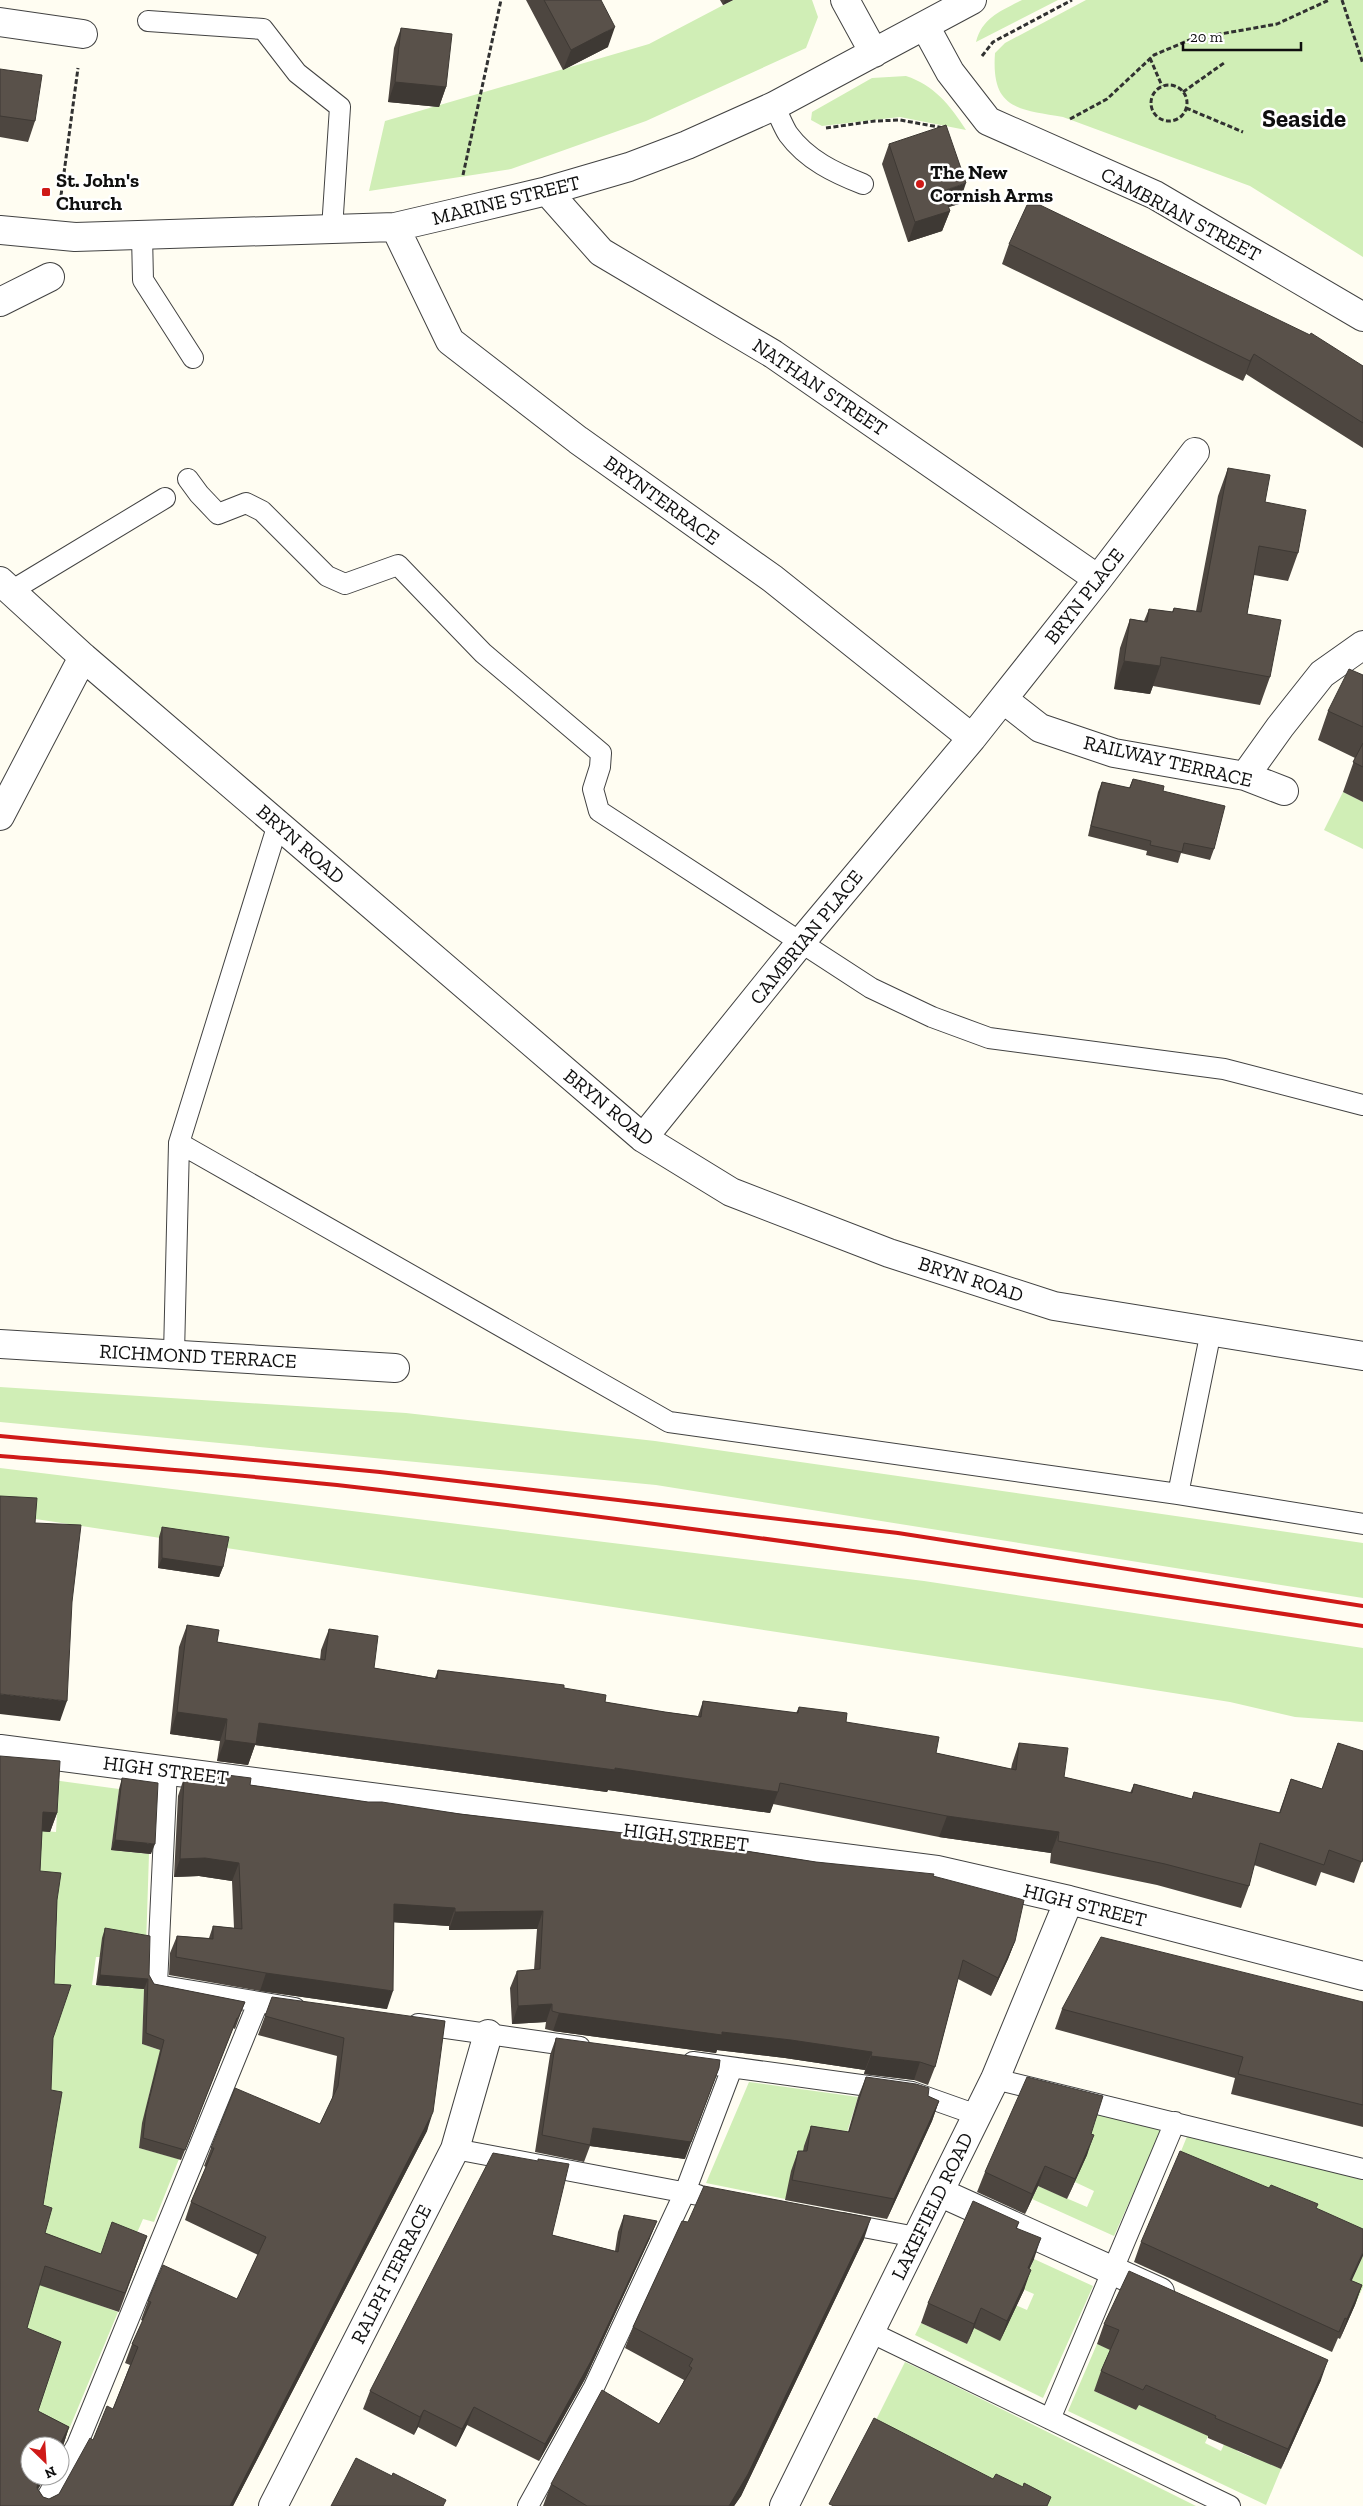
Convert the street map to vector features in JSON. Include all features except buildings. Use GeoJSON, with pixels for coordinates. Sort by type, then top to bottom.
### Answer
{"type":"FeatureCollection","features":[{"type":"Feature","properties":{"kind":"street"},"geometry":{"type":"LineString","coordinates":[[845,0],[874,53]]}},
{"type":"Feature","properties":{"kind":"street","name":"MARINE STREET"},"geometry":{"type":"LineString","coordinates":[[0,230],[55,236],[395,227],[547,191],[628,167],[687,145],[774,106],[972,0]]}},
{"type":"Feature","properties":{"kind":"street"},"geometry":{"type":"LineString","coordinates":[[0,22],[83,34]]}},
{"type":"Feature","properties":{"kind":"street","name":"CAMBRIAN STREET"},"geometry":{"type":"LineString","coordinates":[[925,26],[950,72],[988,121],[1155,195],[1363,316]]}},
{"type":"Feature","properties":{"kind":"street","name":"NATHAN STREET"},"geometry":{"type":"LineString","coordinates":[[547,191],[600,252],[773,354],[1098,579]]}},
{"type":"Feature","properties":{"kind":"street","name":"BRYNTERRACE"},"geometry":{"type":"LineString","coordinates":[[395,227],[450,341],[578,440],[772,579],[972,738]]}},
{"type":"Feature","properties":{"kind":"street"},"geometry":{"type":"LineString","coordinates":[[0,302],[50,277]]}},
{"type":"Feature","properties":{"kind":"street","name":"BRYN PLACE"},"geometry":{"type":"LineString","coordinates":[[972,738],[1098,579],[1195,452]]}},
{"type":"Feature","properties":{"kind":"street","name":"BRYN ROAD"},"geometry":{"type":"LineString","coordinates":[[6,586],[83,657],[643,1138],[731,1192],[889,1253],[1054,1306],[1363,1356]]}},
{"type":"Feature","properties":{"kind":"street"},"geometry":{"type":"LineString","coordinates":[[1245,776],[1280,727],[1322,674],[1363,644]]}},
{"type":"Feature","properties":{"kind":"street"},"geometry":{"type":"LineString","coordinates":[[0,816],[83,657]]}},
{"type":"Feature","properties":{"kind":"street","name":"RAILWAY TERRACE"},"geometry":{"type":"LineString","coordinates":[[1004,699],[1040,728],[1114,753],[1245,776],[1284,791]]}},
{"type":"Feature","properties":{"kind":"street","name":"CAMBRIAN PLACE"},"geometry":{"type":"LineString","coordinates":[[643,1138],[801,942],[972,738]]}},
{"type":"Feature","properties":{"kind":"street","name":"RICHMOND TERRACE"},"geometry":{"type":"LineString","coordinates":[[0,1344],[395,1368]]}},
{"type":"Feature","properties":{"kind":"street","name":"HIGH STREET"},"geometry":{"type":"LineString","coordinates":[[0,1749],[937,1870],[1069,1900],[1363,1976]]}},
{"type":"Feature","properties":{"kind":"street","name":"LAKEFIELD ROAD"},"geometry":{"type":"LineString","coordinates":[[784,2506],[994,2079],[1069,1900]]}},
{"type":"Feature","properties":{"kind":"street","name":"RALPH TERRACE"},"geometry":{"type":"LineString","coordinates":[[272,2506],[454,2149],[488,2034]]}},
{"type":"Feature","properties":{"kind":"street"},"geometry":{"type":"LineString","coordinates":[[939,2192],[1183,2302]]}},
{"type":"Feature","properties":{"kind":"lane"},"geometry":{"type":"LineString","coordinates":[[148,21],[263,29],[298,73],[340,108],[332,229]]}},
{"type":"Feature","properties":{"kind":"lane"},"geometry":{"type":"LineString","coordinates":[[774,106],[789,134],[813,158],[835,173],[863,184]]}},
{"type":"Feature","properties":{"kind":"lane"},"geometry":{"type":"LineString","coordinates":[[142,235],[143,280],[193,358]]}},
{"type":"Feature","properties":{"kind":"lane"},"geometry":{"type":"LineString","coordinates":[[188,479],[218,514],[246,503],[262,511],[327,576],[345,584],[398,565],[483,653],[601,753],[600,767],[594,789],[599,810],[872,988],[932,1017],[989,1038],[1224,1069],[1363,1105]]}},
{"type":"Feature","properties":{"kind":"lane"},"geometry":{"type":"LineString","coordinates":[[6,586],[166,498]]}},
{"type":"Feature","properties":{"kind":"lane"},"geometry":{"type":"LineString","coordinates":[[174,1354],[179,1142],[278,824]]}},
{"type":"Feature","properties":{"kind":"lane"},"geometry":{"type":"LineString","coordinates":[[179,1142],[668,1422],[1178,1494],[1363,1524]]}},
{"type":"Feature","properties":{"kind":"lane"},"geometry":{"type":"LineString","coordinates":[[1178,1494],[1211,1331]]}},
{"type":"Feature","properties":{"kind":"lane"},"geometry":{"type":"LineString","coordinates":[[167,1770],[157,1985],[316,2011]]}},
{"type":"Feature","properties":{"kind":"lane"},"geometry":{"type":"LineString","coordinates":[[70,2457],[77,2445],[258,2003]]}},
{"type":"Feature","properties":{"kind":"lane"},"geometry":{"type":"LineString","coordinates":[[402,2022],[595,2049]]}},
{"type":"Feature","properties":{"kind":"lane"},"geometry":{"type":"LineString","coordinates":[[674,2060],[912,2092],[977,2115]]}},
{"type":"Feature","properties":{"kind":"lane"},"geometry":{"type":"LineString","coordinates":[[528,2506],[594,2387],[685,2192],[732,2068]]}},
{"type":"Feature","properties":{"kind":"lane"},"geometry":{"type":"LineString","coordinates":[[994,2079],[1363,2169]]}},
{"type":"Feature","properties":{"kind":"lane"},"geometry":{"type":"LineString","coordinates":[[1050,2419],[1175,2122]]}},
{"type":"Feature","properties":{"kind":"lane"},"geometry":{"type":"LineString","coordinates":[[454,2149],[714,2198]]}},
{"type":"Feature","properties":{"kind":"lane"},"geometry":{"type":"LineString","coordinates":[[820,2218],[916,2237]]}},
{"type":"Feature","properties":{"kind":"lane"},"geometry":{"type":"LineString","coordinates":[[870,2332],[1230,2506]]}},
{"type":"Feature","properties":{"kind":"lane"},"geometry":{"type":"LineString","coordinates":[[42,2506],[53,2486]]}},
{"type":"Feature","properties":{"kind":"path"},"geometry":{"type":"LineString","coordinates":[[454,213],[501,0]]}},
{"type":"Feature","properties":{"kind":"path"},"geometry":{"type":"LineString","coordinates":[[979,62],[984,52],[993,42],[1072,0]]}},
{"type":"Feature","properties":{"kind":"path"},"geometry":{"type":"LineString","coordinates":[[1031,139],[1107,99],[1150,58],[1192,39],[1277,24],[1329,0]]}},
{"type":"Feature","properties":{"kind":"path"},"geometry":{"type":"LineString","coordinates":[[1342,0],[1363,64]]}},
{"type":"Feature","properties":{"kind":"path"},"geometry":{"type":"LineString","coordinates":[[55,236],[83,34]]}},
{"type":"Feature","properties":{"kind":"path"},"geometry":{"type":"LineString","coordinates":[[1150,58],[1162,86]]}},
{"type":"Feature","properties":{"kind":"path"},"geometry":{"type":"LineString","coordinates":[[1183,92],[1224,63]]}},
{"type":"Feature","properties":{"kind":"path"},"geometry":{"type":"LineString","coordinates":[[1174,85],[1186,97],[1186,108],[1183,114],[1173,120],[1157,116],[1153,111],[1152,99],[1157,89],[1162,86],[1174,85]]}},
{"type":"Feature","properties":{"kind":"path"},"geometry":{"type":"LineString","coordinates":[[1186,108],[1243,132]]}},
{"type":"Feature","properties":{"kind":"path"},"geometry":{"type":"LineString","coordinates":[[789,134],[875,121],[900,120],[967,132],[988,121]]}},
{"type":"Feature","properties":{"kind":"green space"},"geometry":{"type":"Polygon","coordinates":[[[733,0],[812,0],[818,17],[806,48],[646,121],[511,169],[369,191],[385,121],[649,44],[733,0]]]}},
{"type":"Feature","properties":{"kind":"green space"},"geometry":{"type":"Polygon","coordinates":[[[1022,0],[1058,0],[976,42],[983,27],[993,16],[1022,0]]]}},
{"type":"Feature","properties":{"kind":"green space"},"geometry":{"type":"Polygon","coordinates":[[[1086,0],[1363,0],[1363,257],[1250,186],[1063,117],[1032,112],[1010,103],[997,86],[995,53],[1005,43],[1086,0]]]}},
{"type":"Feature","properties":{"kind":"green space"},"geometry":{"type":"Polygon","coordinates":[[[906,76],[925,85],[941,97],[966,130],[900,117],[822,126],[811,120],[812,112],[872,78],[906,76]]]}},
{"type":"Feature","properties":{"kind":"green space"},"geometry":{"type":"Polygon","coordinates":[[[1343,792],[1363,802],[1363,849],[1324,830],[1343,792]]]}},
{"type":"Feature","properties":{"kind":"green space"},"geometry":{"type":"Polygon","coordinates":[[[0,1387],[406,1413],[655,1441],[1363,1543],[1363,1598],[656,1485],[0,1422],[0,1387]]]}},
{"type":"Feature","properties":{"kind":"green space"},"geometry":{"type":"Polygon","coordinates":[[[0,1468],[924,1581],[1363,1648],[1363,1722],[1295,1717],[1230,1702],[1072,1677],[29,1518],[0,1516],[0,1468]]]}},
{"type":"Feature","properties":{"kind":"green space"},"geometry":{"type":"Polygon","coordinates":[[[53,1780],[119,1789],[111,1850],[149,1854],[146,1946],[103,1957],[96,1957],[92,1985],[144,1989],[142,2044],[216,2069],[150,2090],[139,2148],[179,2159],[154,2222],[143,2219],[134,2240],[144,2245],[137,2260],[100,2255],[74,2296],[118,2312],[66,2436],[44,2436],[33,2430],[29,2436],[20,2437],[0,2339],[38,2284],[41,2285],[0,1976],[13,1968],[55,1969],[56,1950],[45,1948],[14,1936],[56,1937],[57,1921],[43,1917],[14,1887],[31,1830],[56,1832],[57,1812],[53,1780]]]}},
{"type":"Feature","properties":{"kind":"green space"},"geometry":{"type":"Polygon","coordinates":[[[749,2082],[858,2097],[841,2152],[800,2171],[785,2199],[706,2183],[749,2082]]]}},
{"type":"Feature","properties":{"kind":"green space"},"geometry":{"type":"Polygon","coordinates":[[[1097,2112],[1162,2129],[1114,2236],[1032,2199],[1038,2186],[1087,2207],[1094,2191],[1043,2167],[1055,2141],[1097,2112]]]}},
{"type":"Feature","properties":{"kind":"green space"},"geometry":{"type":"Polygon","coordinates":[[[1188,2134],[1363,2180],[1363,2252],[1173,2171],[1188,2134]]]}},
{"type":"Feature","properties":{"kind":"green space"},"geometry":{"type":"Polygon","coordinates":[[[1363,2256],[1363,2287],[1355,2305],[1343,2300],[1363,2256]]]}},
{"type":"Feature","properties":{"kind":"green space"},"geometry":{"type":"Polygon","coordinates":[[[1034,2259],[1093,2286],[1043,2398],[915,2335],[921,2323],[967,2344],[988,2293],[1027,2310],[1034,2294],[995,2277],[1027,2275],[1034,2259]]]}},
{"type":"Feature","properties":{"kind":"green space"},"geometry":{"type":"Polygon","coordinates":[[[1097,2344],[1112,2350],[1094,2391],[1136,2410],[1155,2367],[1227,2395],[1205,2443],[1221,2451],[1243,2402],[1256,2407],[1237,2451],[1251,2457],[1272,2412],[1264,2461],[1281,2469],[1266,2505],[1068,2411],[1097,2344]]]}},
{"type":"Feature","properties":{"kind":"green space"},"geometry":{"type":"Polygon","coordinates":[[[905,2362],[1196,2506],[1022,2506],[867,2438],[905,2362]]]}},
{"type":"Feature","properties":{"kind":"railway"},"geometry":{"type":"LineString","coordinates":[[0,1436],[380,1472],[898,1533],[1363,1606]]}},
{"type":"Feature","properties":{"kind":"railway"},"geometry":{"type":"LineString","coordinates":[[0,1456],[253,1477],[466,1500],[851,1551],[1363,1626]]}},
{"type":"Feature","properties":{"kind":"place","name":"The New Cornish Arms"},"geometry":{"type":"Point","coordinates":[920,184]}},
{"type":"Feature","properties":{"kind":"place","name":"St. John's Church"},"geometry":{"type":"Point","coordinates":[46,192]}},
{"type":"Feature","properties":{"kind":"district","name":"Seaside"},"geometry":{"type":"Point","coordinates":[1304,118]}}]}
